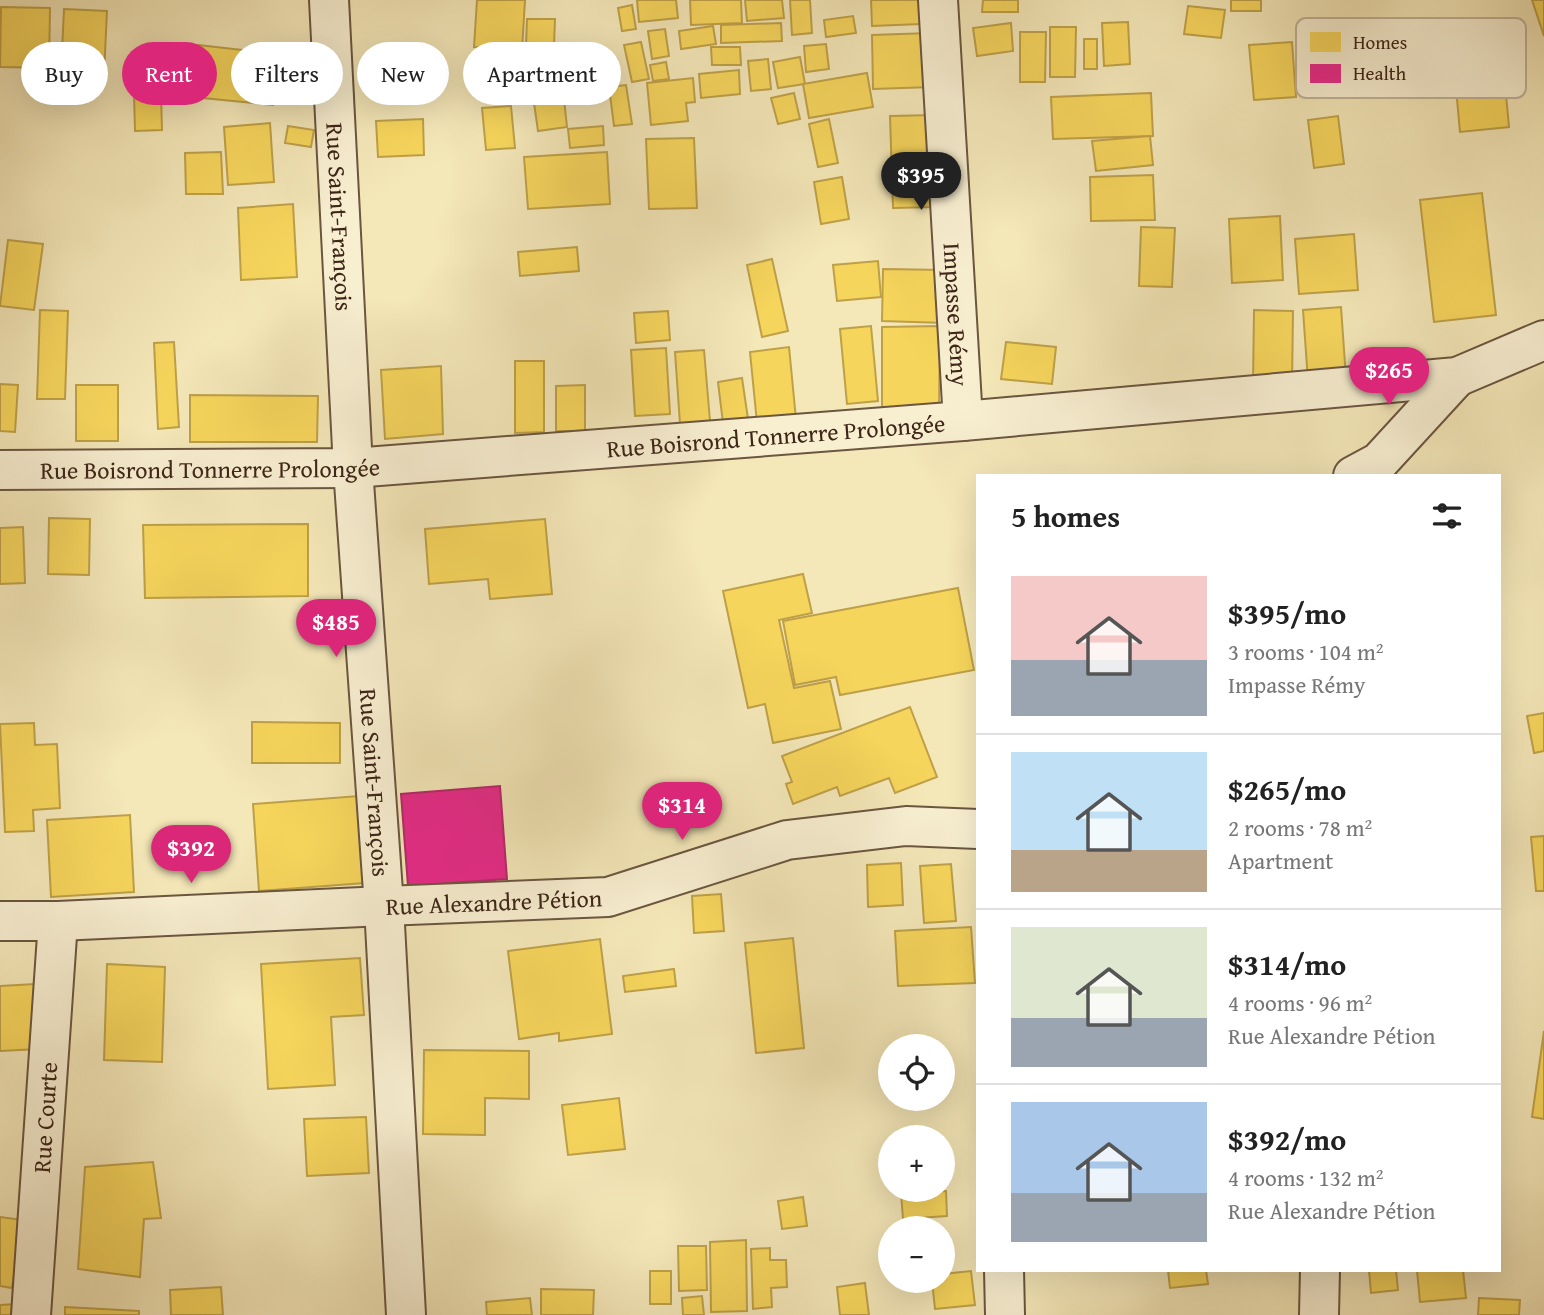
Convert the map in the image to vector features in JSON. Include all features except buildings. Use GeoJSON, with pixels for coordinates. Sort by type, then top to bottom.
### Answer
{"type":"FeatureCollection","features":[{"type":"Feature","properties":{"kind":"street","name":"Rue Saint-François"},"geometry":{"type":"LineString","coordinates":[[329,0],[353,468],[384,906],[406,1315]]}},
{"type":"Feature","properties":{"kind":"street","name":"Impasse Rémy"},"geometry":{"type":"LineString","coordinates":[[938,0],[963,421]]}},
{"type":"Feature","properties":{"kind":"street","name":"Rue Boisrond Tonnerre Prolongée"},"geometry":{"type":"LineString","coordinates":[[0,470],[353,468],[963,421],[1457,377],[1544,340]]}},
{"type":"Feature","properties":{"kind":"street"},"geometry":{"type":"LineString","coordinates":[[1357,474],[1379,462],[1457,377]]}},
{"type":"Feature","properties":{"kind":"street","name":"Rue Alexandre Pétion"},"geometry":{"type":"LineString","coordinates":[[0,921],[608,897],[787,840],[906,826],[976,829]]}},
{"type":"Feature","properties":{"kind":"street","name":"Rue Courte"},"geometry":{"type":"LineString","coordinates":[[30,1315],[58,920]]}},
{"type":"Feature","properties":{"kind":"street"},"geometry":{"type":"LineString","coordinates":[[1004,1272],[1005,1315]]}},
{"type":"Feature","properties":{"kind":"street"},"geometry":{"type":"LineString","coordinates":[[1319,1315],[1320,1272]]}}]}
